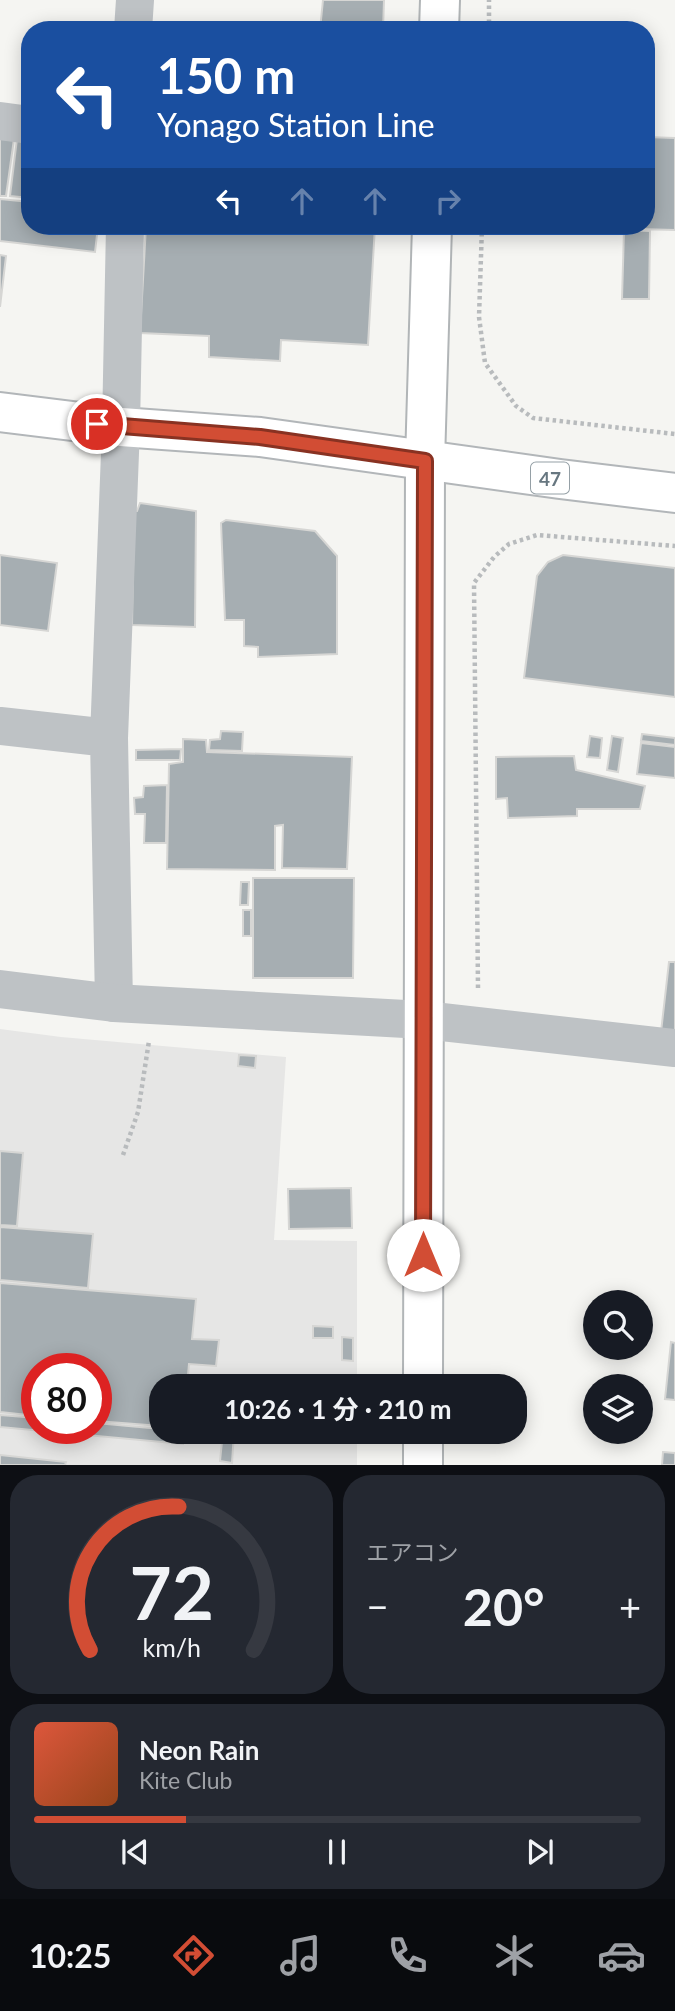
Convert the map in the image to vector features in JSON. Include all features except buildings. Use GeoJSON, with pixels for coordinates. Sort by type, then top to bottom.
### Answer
{"type":"FeatureCollection","features":[{"type":"Feature","properties":{"kind":"main road"},"geometry":{"type":"LineString","coordinates":[[439,21],[440,0]]}},
{"type":"Feature","properties":{"kind":"main road"},"geometry":{"type":"LineString","coordinates":[[423,1374],[425,461],[432,235]]}},
{"type":"Feature","properties":{"kind":"main road"},"geometry":{"type":"LineString","coordinates":[[0,412],[121,427],[260,437],[425,461]]}},
{"type":"Feature","properties":{"kind":"main road","name":"47"},"geometry":{"type":"LineString","coordinates":[[425,461],[675,493]]}},
{"type":"Feature","properties":{"kind":"main road"},"geometry":{"type":"LineString","coordinates":[[423,1444],[423,1465]]}},
{"type":"Feature","properties":{"kind":"street"},"geometry":{"type":"LineString","coordinates":[[134,21],[135,0]]}},
{"type":"Feature","properties":{"kind":"street"},"geometry":{"type":"LineString","coordinates":[[0,121],[21,124]]}},
{"type":"Feature","properties":{"kind":"street"},"geometry":{"type":"LineString","coordinates":[[114,1003],[109,738],[121,427],[125,235]]}},
{"type":"Feature","properties":{"kind":"street"},"geometry":{"type":"LineString","coordinates":[[0,726],[109,738]]}},
{"type":"Feature","properties":{"kind":"street"},"geometry":{"type":"LineString","coordinates":[[0,989],[114,1003],[424,1020],[675,1048]]}},
{"type":"Feature","properties":{"kind":"path"},"geometry":{"type":"LineString","coordinates":[[488,21],[489,0]]}},
{"type":"Feature","properties":{"kind":"path"},"geometry":{"type":"LineString","coordinates":[[482,235],[479,317],[485,363],[516,406],[533,418],[675,434]]}},
{"type":"Feature","properties":{"kind":"path"},"geometry":{"type":"LineString","coordinates":[[478,1026],[474,583],[494,557],[509,544],[537,536],[675,546]]}},
{"type":"Feature","properties":{"kind":"path"},"geometry":{"type":"LineString","coordinates":[[122,1154],[138,1112],[151,1030]]}},
{"type":"Feature","properties":{"kind":"shaded area"},"geometry":{"type":"Polygon","coordinates":[[[0,1029],[286,1057],[274,1240],[357,1241],[357,1374],[149,1374],[149,1444],[357,1444],[357,1465],[0,1465],[0,1029]]]}},
{"type":"Feature","properties":{"kind":"route"},"geometry":{"type":"LineString","coordinates":[[97,424],[260,437],[425,461],[423,1255]]}}]}
